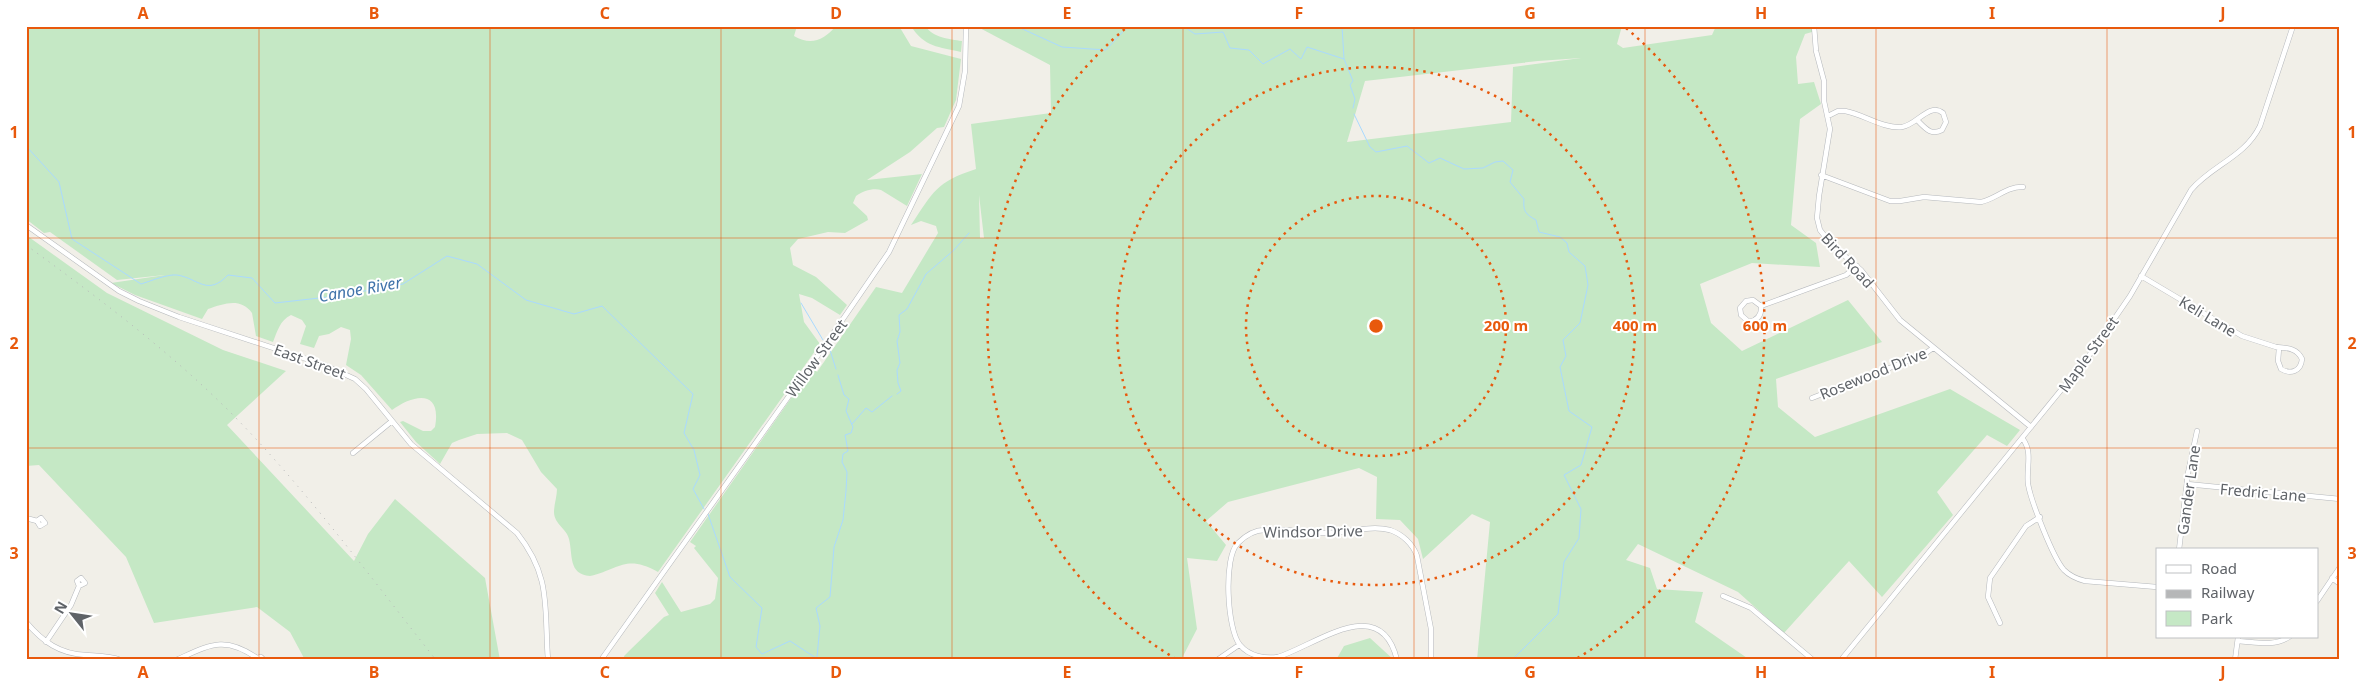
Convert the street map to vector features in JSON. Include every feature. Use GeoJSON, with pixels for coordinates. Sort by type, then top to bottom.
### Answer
{"type":"FeatureCollection","features":[{"type":"Feature","properties":{"kind":"street","name":"Willow Street"},"geometry":{"type":"LineString","coordinates":[[601,660],[827,344],[890,252],[959,106],[965,72],[966,26]]}},
{"type":"Feature","properties":{"kind":"street","name":"Bird Road"},"geometry":{"type":"LineString","coordinates":[[1814,26],[1816,51],[1824,81],[1824,101],[1830,134],[1821,175],[1817,218],[1820,230],[1831,244],[1857,266],[1895,315],[2032,427]]}},
{"type":"Feature","properties":{"kind":"street","name":"Maple Street"},"geometry":{"type":"LineString","coordinates":[[1841,660],[2088,357],[2141,276],[2194,186],[2238,154],[2258,131],[2293,26]]}},
{"type":"Feature","properties":{"kind":"street"},"geometry":{"type":"LineString","coordinates":[[1828,116],[1838,111],[1845,111],[1896,127],[1907,126],[1929,111],[1935,110],[1943,114],[1946,122],[1942,130],[1933,132],[1927,130],[1918,120]]}},
{"type":"Feature","properties":{"kind":"street"},"geometry":{"type":"LineString","coordinates":[[1821,175],[1846,186],[1896,202],[1924,197],[1981,202],[1990,200],[2011,188],[2023,186]]}},
{"type":"Feature","properties":{"kind":"street","name":"East Street"},"geometry":{"type":"LineString","coordinates":[[26,225],[119,291],[139,301],[346,373],[366,389],[411,444],[517,533],[530,550],[539,568],[543,583],[548,660]]}},
{"type":"Feature","properties":{"kind":"street"},"geometry":{"type":"LineString","coordinates":[[1761,306],[1846,276],[1857,266]]}},
{"type":"Feature","properties":{"kind":"street","name":"Keli Lane"},"geometry":{"type":"LineString","coordinates":[[2141,276],[2242,336],[2298,353],[2302,363],[2296,371],[2288,372],[2281,369],[2278,360],[2280,348]]}},
{"type":"Feature","properties":{"kind":"street"},"geometry":{"type":"LineString","coordinates":[[1753,300],[1761,306],[1761,315],[1756,320],[1750,322],[1741,316],[1740,308],[1746,301],[1753,300]]}},
{"type":"Feature","properties":{"kind":"street","name":"Rosewood Drive"},"geometry":{"type":"LineString","coordinates":[[1812,398],[1924,355],[1933,348]]}},
{"type":"Feature","properties":{"kind":"street"},"geometry":{"type":"LineString","coordinates":[[353,453],[392,421]]}},
{"type":"Feature","properties":{"kind":"street","name":"Gander Lane"},"geometry":{"type":"LineString","coordinates":[[2179,548],[2187,484],[2197,431]]}},
{"type":"Feature","properties":{"kind":"street"},"geometry":{"type":"LineString","coordinates":[[2023,439],[2028,447],[2029,488],[2055,557],[2064,570],[2072,576],[2089,581],[2156,587]]}},
{"type":"Feature","properties":{"kind":"street","name":"Fredric Lane"},"geometry":{"type":"LineString","coordinates":[[2187,484],[2340,499]]}},
{"type":"Feature","properties":{"kind":"street"},"geometry":{"type":"LineString","coordinates":[[2000,623],[1988,597],[1990,578],[2026,526],[2040,517]]}},
{"type":"Feature","properties":{"kind":"street"},"geometry":{"type":"LineString","coordinates":[[26,518],[37,521]]}},
{"type":"Feature","properties":{"kind":"street","name":"Windsor Drive"},"geometry":{"type":"LineString","coordinates":[[1240,645],[1232,627],[1229,564],[1231,554],[1236,545],[1244,538],[1254,532],[1265,530],[1325,533],[1386,530],[1403,537],[1415,552],[1431,628],[1432,660]]}},
{"type":"Feature","properties":{"kind":"street"},"geometry":{"type":"LineString","coordinates":[[2318,599],[2340,567]]}},
{"type":"Feature","properties":{"kind":"street"},"geometry":{"type":"LineString","coordinates":[[2332,578],[2340,584]]}},
{"type":"Feature","properties":{"kind":"street"},"geometry":{"type":"LineString","coordinates":[[46,642],[71,605],[79,586]]}},
{"type":"Feature","properties":{"kind":"street"},"geometry":{"type":"LineString","coordinates":[[1723,596],[1751,608],[1812,660]]}},
{"type":"Feature","properties":{"kind":"street"},"geometry":{"type":"LineString","coordinates":[[26,622],[46,642],[72,654],[121,660]]}},
{"type":"Feature","properties":{"kind":"street"},"geometry":{"type":"LineString","coordinates":[[1217,660],[1240,645],[1259,656],[1278,657],[1351,626],[1368,626],[1377,630],[1388,638],[1398,660]]}},
{"type":"Feature","properties":{"kind":"street"},"geometry":{"type":"LineString","coordinates":[[2235,660],[2238,639],[2275,643],[2287,638]]}},
{"type":"Feature","properties":{"kind":"street"},"geometry":{"type":"LineString","coordinates":[[176,660],[209,647],[225,644],[239,646],[257,659],[261,657],[264,660]]}},
{"type":"Feature","properties":{"kind":"green space"},"geometry":{"type":"Polygon","coordinates":[[[26,26],[797,26],[794,36],[806,41],[812,41],[827,35],[836,26],[899,26],[911,46],[961,59],[956,100],[944,127],[937,128],[910,152],[867,180],[922,174],[907,206],[881,190],[865,191],[856,196],[853,203],[867,216],[868,220],[845,233],[828,232],[798,239],[790,248],[793,265],[816,277],[847,305],[840,315],[812,298],[799,294],[804,322],[820,344],[658,572],[638,564],[630,564],[590,576],[578,572],[575,568],[568,535],[555,516],[554,509],[557,489],[541,472],[522,440],[507,433],[477,434],[452,443],[440,464],[416,442],[400,422],[403,421],[423,431],[431,431],[435,427],[436,415],[434,406],[424,398],[417,398],[392,410],[361,375],[346,365],[351,339],[350,330],[341,327],[329,334],[319,336],[314,348],[300,344],[306,326],[302,320],[291,315],[282,323],[273,342],[256,336],[252,313],[237,303],[208,309],[202,319],[135,295],[111,283],[165,275],[117,280],[50,232],[44,233],[26,219],[26,26]]]}},
{"type":"Feature","properties":{"kind":"green space"},"geometry":{"type":"Polygon","coordinates":[[[911,26],[925,26],[937,35],[947,39],[962,41],[961,52],[927,42],[911,26]]]}},
{"type":"Feature","properties":{"kind":"green space"},"geometry":{"type":"Polygon","coordinates":[[[976,26],[1622,26],[1617,44],[1623,48],[1712,35],[1716,26],[1812,26],[1812,32],[1805,34],[1796,57],[1798,84],[1814,82],[1821,104],[1800,119],[1791,225],[1816,243],[1820,267],[1752,263],[1700,284],[1711,323],[1742,351],[1848,300],[1882,342],[1776,379],[1778,407],[1815,437],[1950,389],[2020,430],[2007,446],[1987,435],[1937,492],[1953,515],[1882,597],[1849,561],[1784,633],[1738,592],[1638,544],[1626,560],[1650,568],[1657,589],[1703,592],[1695,622],[1750,660],[1477,660],[1490,522],[1472,514],[1423,559],[1418,539],[1400,520],[1376,519],[1377,477],[1359,468],[1228,502],[1206,521],[1226,545],[1217,561],[1187,558],[1197,629],[1181,660],[625,660],[624,656],[664,617],[669,615],[655,593],[662,582],[681,612],[710,604],[715,599],[718,578],[694,548],[696,546],[690,542],[813,367],[817,372],[876,287],[902,293],[938,233],[936,226],[921,221],[911,225],[937,189],[952,178],[976,169],[971,124],[1051,113],[1050,65],[976,26]],[[1581,58],[1538,61],[1365,81],[1347,142],[1511,122],[1513,67],[1581,58]],[[979,195],[980,238],[984,238],[979,195]]]}},
{"type":"Feature","properties":{"kind":"green space"},"geometry":{"type":"Polygon","coordinates":[[[26,235],[107,293],[223,350],[286,371],[227,425],[354,561],[368,534],[395,499],[485,578],[500,660],[305,660],[290,632],[257,607],[154,623],[126,557],[39,465],[26,466],[26,235]]]}},
{"type":"Feature","properties":{"kind":"green space"},"geometry":{"type":"Polygon","coordinates":[[[1370,638],[1394,660],[1336,660],[1344,646],[1370,638]]]}},
{"type":"Feature","properties":{"kind":"waterway"},"geometry":{"type":"LineString","coordinates":[[1016,26],[1062,47],[1106,50],[1128,26]]}},
{"type":"Feature","properties":{"kind":"waterway"},"geometry":{"type":"LineString","coordinates":[[1183,26],[1195,34],[1223,32],[1230,48],[1249,50],[1263,64],[1290,49],[1301,59],[1307,47],[1344,59]]}},
{"type":"Feature","properties":{"kind":"waterway"},"geometry":{"type":"LineString","coordinates":[[1342,26],[1344,59],[1353,81],[1350,85],[1355,99],[1353,108]]}},
{"type":"Feature","properties":{"kind":"waterway"},"geometry":{"type":"LineString","coordinates":[[1354,114],[1370,147],[1376,152],[1407,146],[1429,163],[1440,158],[1464,169],[1483,168],[1495,162],[1503,161],[1513,170],[1510,182],[1524,199],[1526,212],[1536,220],[1539,232],[1560,237],[1567,243],[1569,252],[1585,266],[1588,285],[1580,323],[1563,340],[1566,356],[1560,367],[1569,411],[1592,427],[1581,465],[1564,475],[1581,509],[1579,538],[1564,562],[1558,614],[1512,660]]}},
{"type":"Feature","properties":{"kind":"waterway","name":"Canoe River"},"geometry":{"type":"LineString","coordinates":[[26,146],[59,182],[72,239],[141,284],[173,275],[208,285],[214,285],[228,275],[252,278],[275,303],[337,296],[403,284],[447,256],[477,264],[526,300],[574,314],[602,306],[693,394],[684,433],[694,450],[700,475],[693,489],[704,509]]}},
{"type":"Feature","properties":{"kind":"waterway"},"geometry":{"type":"LineString","coordinates":[[897,394],[901,391],[897,370],[900,363],[897,341],[900,332],[899,315],[907,309],[926,274],[954,250],[969,233]]}},
{"type":"Feature","properties":{"kind":"waterway"},"geometry":{"type":"LineString","coordinates":[[801,303],[823,340]]}},
{"type":"Feature","properties":{"kind":"waterway"},"geometry":{"type":"LineString","coordinates":[[829,347],[836,369]]}},
{"type":"Feature","properties":{"kind":"waterway"},"geometry":{"type":"LineString","coordinates":[[817,657],[820,626],[816,608],[830,597],[834,547],[843,520],[846,491],[847,472],[842,462],[843,454],[848,451],[845,435],[851,433],[853,427],[846,411],[849,399],[844,395],[838,375]]}},
{"type":"Feature","properties":{"kind":"waterway"},"geometry":{"type":"LineString","coordinates":[[852,424],[866,408],[872,412],[892,396]]}},
{"type":"Feature","properties":{"kind":"waterway","name":"Canoe River"},"geometry":{"type":"LineString","coordinates":[[708,514],[730,577],[762,608],[756,647],[762,654],[790,641],[819,660]]}},
{"type":"Feature","properties":{"kind":"railway"},"geometry":{"type":"LineString","coordinates":[[26,245],[108,306],[161,349],[236,418],[314,506],[436,660]]}}]}
